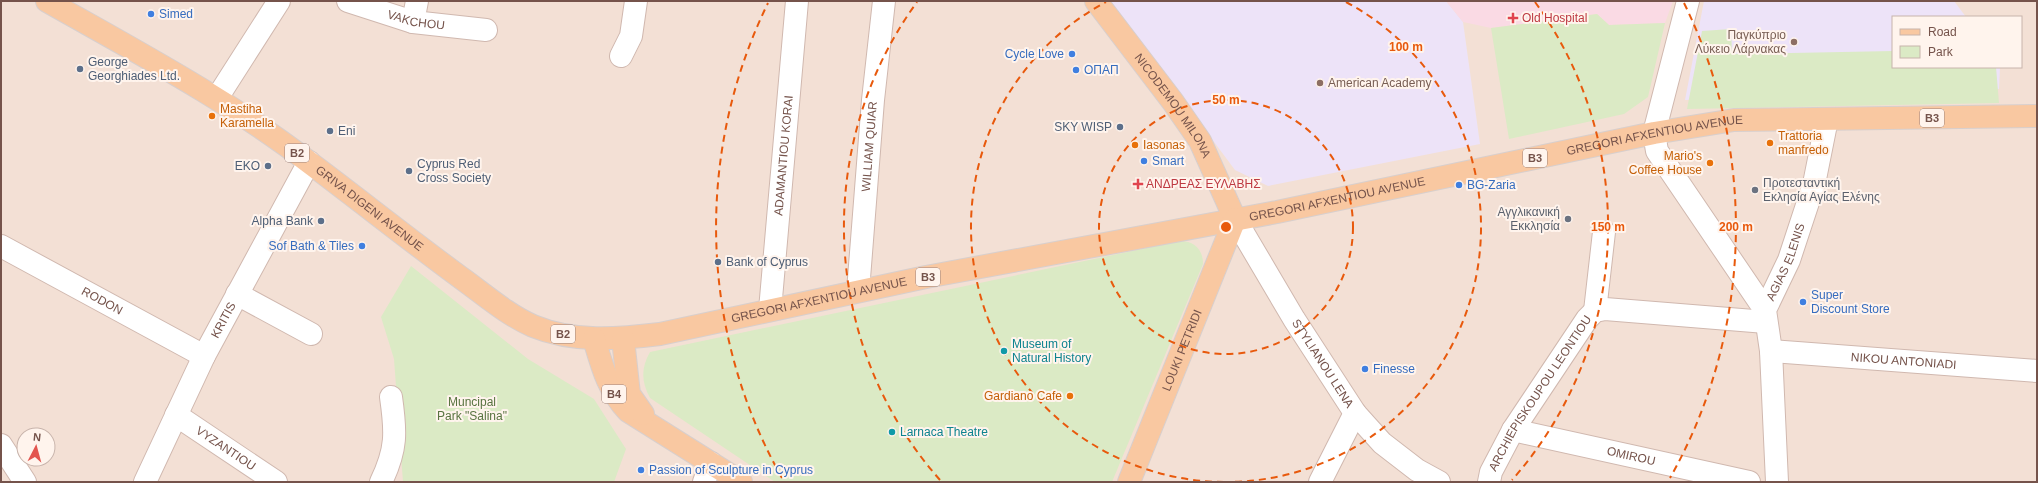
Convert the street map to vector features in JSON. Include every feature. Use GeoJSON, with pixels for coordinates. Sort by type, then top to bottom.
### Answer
{"type":"FeatureCollection","features":[{"type":"Feature","properties":{"kind":"main road","name":"GRIVA DIGENI AVENUE"},"geometry":{"type":"LineString","coordinates":[[48,1],[217,98],[309,162],[410,241],[508,312],[533,326],[556,333],[594,339]]}},
{"type":"Feature","properties":{"kind":"main road","name":"NICODEMOU MILONA"},"geometry":{"type":"LineString","coordinates":[[1096,1],[1173,102],[1200,141],[1234,219]]}},
{"type":"Feature","properties":{"kind":"main road","name":"GREGORI AFXENTIOU AVENUE"},"geometry":{"type":"LineString","coordinates":[[594,339],[622,339],[660,334],[926,277],[1390,189],[1654,133],[1734,120],[2037,116]]}},
{"type":"Feature","properties":{"kind":"main road","name":"LOUKI PETRIDI"},"geometry":{"type":"LineString","coordinates":[[1129,482],[1234,219]]}},
{"type":"Feature","properties":{"kind":"main road","name":"B4"},"geometry":{"type":"LineString","coordinates":[[594,339],[604,376],[617,400],[628,411],[659,430]]}},
{"type":"Feature","properties":{"kind":"main road","name":"B4"},"geometry":{"type":"LineString","coordinates":[[622,339],[629,394],[641,412],[659,430],[707,472],[741,482]]}},
{"type":"Feature","properties":{"kind":"street"},"geometry":{"type":"LineString","coordinates":[[217,98],[279,1]]}},
{"type":"Feature","properties":{"kind":"street","name":"VAKCHOU"},"geometry":{"type":"LineString","coordinates":[[348,1],[413,22],[486,30]]}},
{"type":"Feature","properties":{"kind":"street"},"geometry":{"type":"LineString","coordinates":[[413,22],[416,1]]}},
{"type":"Feature","properties":{"kind":"street"},"geometry":{"type":"LineString","coordinates":[[621,56],[631,36],[636,1]]}},
{"type":"Feature","properties":{"kind":"street","name":"ADAMANTIOU KORAI"},"geometry":{"type":"LineString","coordinates":[[770,310],[797,1]]}},
{"type":"Feature","properties":{"kind":"street","name":"WILLIAM QUIAR"},"geometry":{"type":"LineString","coordinates":[[858,291],[873,100],[884,1]]}},
{"type":"Feature","properties":{"kind":"street"},"geometry":{"type":"LineString","coordinates":[[1654,133],[1688,1]]}},
{"type":"Feature","properties":{"kind":"street","name":"AGIAS ELENIS"},"geometry":{"type":"LineString","coordinates":[[1766,316],[1788,260],[1814,184],[1827,119]]}},
{"type":"Feature","properties":{"kind":"street","name":"AGIAS ELENIS"},"geometry":{"type":"LineString","coordinates":[[1654,133],[1657,151],[1766,316],[1771,351],[1777,482]]}},
{"type":"Feature","properties":{"kind":"street","name":"KRITIS"},"geometry":{"type":"LineString","coordinates":[[145,482],[204,356],[309,162]]}},
{"type":"Feature","properties":{"kind":"street","name":"STYLIANOU LENA"},"geometry":{"type":"LineString","coordinates":[[1234,219],[1294,319],[1355,413],[1382,443],[1417,470],[1438,482]]}},
{"type":"Feature","properties":{"kind":"street"},"geometry":{"type":"LineString","coordinates":[[1595,311],[1604,232]]}},
{"type":"Feature","properties":{"kind":"street","name":"RODON"},"geometry":{"type":"LineString","coordinates":[[1,246],[204,356]]}},
{"type":"Feature","properties":{"kind":"street"},"geometry":{"type":"LineString","coordinates":[[237,294],[311,334]]}},
{"type":"Feature","properties":{"kind":"street","name":"ARCHIEPISKOUPOU LEONTIOU"},"geometry":{"type":"LineString","coordinates":[[1489,482],[1491,472],[1513,430],[1587,319],[1595,311],[1605,308],[1766,316]]}},
{"type":"Feature","properties":{"kind":"street","name":"NIKOU ANTONIADI"},"geometry":{"type":"LineString","coordinates":[[1771,351],[2037,371]]}},
{"type":"Feature","properties":{"kind":"street"},"geometry":{"type":"LineString","coordinates":[[381,482],[391,461],[395,438],[391,397]]}},
{"type":"Feature","properties":{"kind":"street"},"geometry":{"type":"LineString","coordinates":[[1320,482],[1355,413]]}},
{"type":"Feature","properties":{"kind":"street","name":"VYZANTIOU"},"geometry":{"type":"LineString","coordinates":[[176,415],[276,482]]}},
{"type":"Feature","properties":{"kind":"street","name":"OMIROU"},"geometry":{"type":"LineString","coordinates":[[1513,430],[1749,482]]}},
{"type":"Feature","properties":{"kind":"street"},"geometry":{"type":"LineString","coordinates":[[1,444],[25,482]]}},
{"type":"Feature","properties":{"kind":"shaded area"},"geometry":{"type":"Polygon","coordinates":[[[1,1],[2037,1],[2037,482],[1,482],[1,1]]]}},
{"type":"Feature","properties":{"kind":"shaded area","name":"American Academy"},"geometry":{"type":"Polygon","coordinates":[[[1109,1],[1446,1],[1463,22],[1480,144],[1268,186],[1235,170],[1109,1]]]}},
{"type":"Feature","properties":{"kind":"shaded area","name":"Old Hospital"},"geometry":{"type":"Polygon","coordinates":[[[1446,1],[1673,1],[1665,23],[1609,25],[1597,14],[1491,28],[1463,22],[1446,1]]]}},
{"type":"Feature","properties":{"kind":"shaded area","name":"Παγκύπριο Λύκειο Λάρνακας"},"geometry":{"type":"Polygon","coordinates":[[[1704,1],[1954,1],[1965,16],[1892,16],[1892,68],[2000,68],[1999,89],[1685,100],[1704,1]]]}},
{"type":"Feature","properties":{"kind":"green space"},"geometry":{"type":"Polygon","coordinates":[[[1597,14],[1609,25],[1665,23],[1648,97],[1624,114],[1509,139],[1491,28],[1597,14]]]}},
{"type":"Feature","properties":{"kind":"green space"},"geometry":{"type":"Polygon","coordinates":[[[1731,29],[1732,54],[1892,51],[1892,68],[1996,68],[1999,103],[1687,109],[1702,31],[1731,29]]]}},
{"type":"Feature","properties":{"kind":"green space"},"geometry":{"type":"Polygon","coordinates":[[[1185,241],[1197,247],[1202,254],[1203,264],[1112,482],[775,482],[650,398],[645,386],[643,375],[645,364],[650,352],[1185,241]]]}},
{"type":"Feature","properties":{"kind":"green space","name":"Muncipal Park \"Salina\""},"geometry":{"type":"Polygon","coordinates":[[[411,266],[528,359],[594,399],[626,449],[614,482],[403,482],[394,359],[381,317],[411,266]]]}},
{"type":"Feature","properties":{"kind":"place","name":"Simed"},"geometry":{"type":"Point","coordinates":[151,14]}},
{"type":"Feature","properties":{"kind":"place","name":"Old Hospital"},"geometry":{"type":"Point","coordinates":[1513,18]}},
{"type":"Feature","properties":{"kind":"place","name":"Παγκύπριο Λύκειο Λάρνακας"},"geometry":{"type":"Point","coordinates":[1794,42]}},
{"type":"Feature","properties":{"kind":"place","name":"Cycle Love"},"geometry":{"type":"Point","coordinates":[1072,54]}},
{"type":"Feature","properties":{"kind":"place","name":"George Georghiades Ltd."},"geometry":{"type":"Point","coordinates":[80,69]}},
{"type":"Feature","properties":{"kind":"place","name":"ΟΠΑΠ"},"geometry":{"type":"Point","coordinates":[1076,70]}},
{"type":"Feature","properties":{"kind":"place","name":"American Academy"},"geometry":{"type":"Point","coordinates":[1320,83]}},
{"type":"Feature","properties":{"kind":"place","name":"Mastiha Karamella"},"geometry":{"type":"Point","coordinates":[212,116]}},
{"type":"Feature","properties":{"kind":"place","name":"SKY WISP"},"geometry":{"type":"Point","coordinates":[1120,127]}},
{"type":"Feature","properties":{"kind":"place","name":"Eni"},"geometry":{"type":"Point","coordinates":[330,131]}},
{"type":"Feature","properties":{"kind":"place","name":"Trattoria manfredo"},"geometry":{"type":"Point","coordinates":[1770,143]}},
{"type":"Feature","properties":{"kind":"place","name":"Iasonas"},"geometry":{"type":"Point","coordinates":[1135,145]}},
{"type":"Feature","properties":{"kind":"place","name":"Smart"},"geometry":{"type":"Point","coordinates":[1144,161]}},
{"type":"Feature","properties":{"kind":"place","name":"Mario's Coffee House"},"geometry":{"type":"Point","coordinates":[1710,163]}},
{"type":"Feature","properties":{"kind":"place","name":"EKO"},"geometry":{"type":"Point","coordinates":[268,166]}},
{"type":"Feature","properties":{"kind":"place","name":"Cyprus Red Cross Society"},"geometry":{"type":"Point","coordinates":[409,171]}},
{"type":"Feature","properties":{"kind":"place","name":"ΑΝΔΡΕΑΣ ΕΥΛΑΒΗΣ"},"geometry":{"type":"Point","coordinates":[1138,184]}},
{"type":"Feature","properties":{"kind":"place","name":"BG-Zaria"},"geometry":{"type":"Point","coordinates":[1459,185]}},
{"type":"Feature","properties":{"kind":"place","name":"Προτεσταντική Εκλησία Αγίας Ελένης"},"geometry":{"type":"Point","coordinates":[1755,190]}},
{"type":"Feature","properties":{"kind":"place","name":"Αγγλικανική Εκκλησία"},"geometry":{"type":"Point","coordinates":[1568,219]}},
{"type":"Feature","properties":{"kind":"place","name":"Alpha Bank"},"geometry":{"type":"Point","coordinates":[321,221]}},
{"type":"Feature","properties":{"kind":"place","name":"Sof Bath & Tiles"},"geometry":{"type":"Point","coordinates":[362,246]}},
{"type":"Feature","properties":{"kind":"place","name":"Bank of Cyprus"},"geometry":{"type":"Point","coordinates":[718,262]}},
{"type":"Feature","properties":{"kind":"place","name":"Super Discount Store"},"geometry":{"type":"Point","coordinates":[1803,302]}},
{"type":"Feature","properties":{"kind":"place","name":"Museum of Natural History"},"geometry":{"type":"Point","coordinates":[1004,351]}},
{"type":"Feature","properties":{"kind":"place","name":"Finesse"},"geometry":{"type":"Point","coordinates":[1365,369]}},
{"type":"Feature","properties":{"kind":"place","name":"Gardiano Cafe"},"geometry":{"type":"Point","coordinates":[1070,396]}},
{"type":"Feature","properties":{"kind":"place","name":"Larnaca Theatre"},"geometry":{"type":"Point","coordinates":[892,432]}},
{"type":"Feature","properties":{"kind":"place","name":"Passion of Sculpture in Cyprus"},"geometry":{"type":"Point","coordinates":[641,470]}}]}
